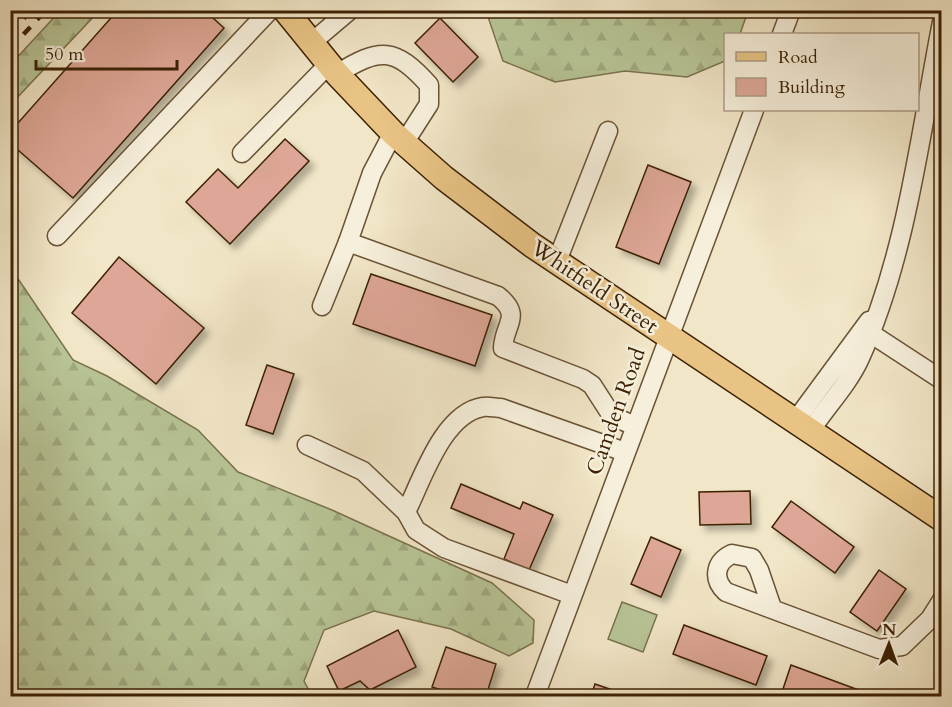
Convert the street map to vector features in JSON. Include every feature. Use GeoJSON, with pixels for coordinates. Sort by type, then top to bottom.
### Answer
{"type":"FeatureCollection","features":[{"type":"Feature","properties":{"kind":"main road","name":"Whitfield Street"},"geometry":{"type":"LineString","coordinates":[[285,10],[333,70],[398,138],[444,178],[557,261],[942,519]]}},
{"type":"Feature","properties":{"kind":"street"},"geometry":{"type":"LineString","coordinates":[[57,236],[270,10]]}},
{"type":"Feature","properties":{"kind":"street"},"geometry":{"type":"LineString","coordinates":[[311,43],[350,10]]}},
{"type":"Feature","properties":{"kind":"street"},"geometry":{"type":"LineString","coordinates":[[782,33],[791,10]]}},
{"type":"Feature","properties":{"kind":"street"},"geometry":{"type":"LineString","coordinates":[[803,425],[859,361],[879,308],[908,195],[942,22]]}},
{"type":"Feature","properties":{"kind":"street"},"geometry":{"type":"LineString","coordinates":[[242,153],[333,70],[362,58],[390,54],[410,63],[429,85],[429,104],[398,138],[372,173],[348,242],[322,306]]}},
{"type":"Feature","properties":{"kind":"street","name":"Camden Road"},"geometry":{"type":"LineString","coordinates":[[535,696],[754,111]]}},
{"type":"Feature","properties":{"kind":"street"},"geometry":{"type":"LineString","coordinates":[[557,261],[608,131]]}},
{"type":"Feature","properties":{"kind":"street"},"geometry":{"type":"LineString","coordinates":[[348,242],[498,296],[508,304],[512,315],[503,348],[583,379],[592,385],[612,416],[635,426]]}},
{"type":"Feature","properties":{"kind":"street"},"geometry":{"type":"LineString","coordinates":[[803,425],[845,350],[879,308]]}},
{"type":"Feature","properties":{"kind":"street"},"geometry":{"type":"LineString","coordinates":[[870,333],[942,381]]}},
{"type":"Feature","properties":{"kind":"street"},"geometry":{"type":"LineString","coordinates":[[406,512],[446,431],[466,414],[483,407],[501,408],[625,452]]}},
{"type":"Feature","properties":{"kind":"street"},"geometry":{"type":"LineString","coordinates":[[307,445],[363,471],[406,512],[416,530],[444,548],[572,595]]}},
{"type":"Feature","properties":{"kind":"street"},"geometry":{"type":"LineString","coordinates":[[772,608],[879,649],[902,646],[930,619],[942,600]]}},
{"type":"Feature","properties":{"kind":"green space"},"geometry":{"type":"Polygon","coordinates":[[[486,10],[748,11],[740,33],[724,33],[724,61],[687,77],[625,71],[555,82],[503,61],[486,10]]]}},
{"type":"Feature","properties":{"kind":"green space"},"geometry":{"type":"Polygon","coordinates":[[[60,11],[99,11],[11,104],[11,64],[60,11]]]}},
{"type":"Feature","properties":{"kind":"green space"},"geometry":{"type":"Polygon","coordinates":[[[10,267],[73,360],[107,376],[198,430],[238,472],[332,510],[492,583],[534,620],[533,643],[509,656],[451,629],[374,611],[324,630],[304,681],[312,696],[11,696],[10,267]]]}},
{"type":"Feature","properties":{"kind":"green space"},"geometry":{"type":"Polygon","coordinates":[[[622,602],[657,615],[643,652],[608,639],[622,602]]]}},
{"type":"Feature","properties":{"kind":"building"},"geometry":{"type":"Polygon","coordinates":[[[118,10],[204,10],[224,28],[73,198],[10,143],[10,132],[118,10]]]}},
{"type":"Feature","properties":{"kind":"building"},"geometry":{"type":"Polygon","coordinates":[[[440,18],[478,57],[453,82],[415,43],[440,18]]]}},
{"type":"Feature","properties":{"kind":"building"},"geometry":{"type":"Polygon","coordinates":[[[285,139],[309,161],[230,244],[186,202],[218,169],[238,188],[285,139]]]}},
{"type":"Feature","properties":{"kind":"building"},"geometry":{"type":"Polygon","coordinates":[[[648,165],[691,182],[659,264],[616,247],[648,165]]]}},
{"type":"Feature","properties":{"kind":"building"},"geometry":{"type":"Polygon","coordinates":[[[119,257],[204,328],[156,384],[72,313],[119,257]]]}},
{"type":"Feature","properties":{"kind":"building"},"geometry":{"type":"Polygon","coordinates":[[[371,274],[492,315],[475,366],[353,324],[371,274]]]}},
{"type":"Feature","properties":{"kind":"building"},"geometry":{"type":"Polygon","coordinates":[[[267,365],[294,374],[273,434],[246,425],[267,365]]]}},
{"type":"Feature","properties":{"kind":"building"},"geometry":{"type":"Polygon","coordinates":[[[461,484],[520,509],[523,502],[553,515],[529,570],[504,559],[514,534],[451,508],[461,484]]]}},
{"type":"Feature","properties":{"kind":"building"},"geometry":{"type":"Polygon","coordinates":[[[750,491],[751,524],[700,525],[699,492],[750,491]]]}},
{"type":"Feature","properties":{"kind":"building"},"geometry":{"type":"Polygon","coordinates":[[[791,501],[854,547],[835,573],[772,527],[791,501]]]}},
{"type":"Feature","properties":{"kind":"building"},"geometry":{"type":"Polygon","coordinates":[[[651,537],[681,550],[661,597],[631,584],[651,537]]]}},
{"type":"Feature","properties":{"kind":"building"},"geometry":{"type":"Polygon","coordinates":[[[879,570],[906,589],[877,631],[850,612],[879,570]]]}},
{"type":"Feature","properties":{"kind":"building"},"geometry":{"type":"Polygon","coordinates":[[[684,625],[767,656],[756,685],[673,654],[684,625]]]}},
{"type":"Feature","properties":{"kind":"building"},"geometry":{"type":"Polygon","coordinates":[[[398,630],[416,667],[370,690],[360,681],[339,691],[327,666],[398,630]]]}},
{"type":"Feature","properties":{"kind":"building"},"geometry":{"type":"Polygon","coordinates":[[[446,647],[496,664],[486,696],[460,696],[432,687],[446,647]]]}},
{"type":"Feature","properties":{"kind":"building"},"geometry":{"type":"Polygon","coordinates":[[[791,665],[864,692],[863,696],[781,695],[791,665]]]}},
{"type":"Feature","properties":{"kind":"building"},"geometry":{"type":"Polygon","coordinates":[[[595,684],[630,696],[591,696],[595,684]]]}},
{"type":"Feature","properties":{"kind":"building"},"geometry":{"type":"Polygon","coordinates":[[[876,692],[921,695],[921,696],[875,696],[876,692]]]}},
{"type":"Feature","properties":{"kind":"railway"},"geometry":{"type":"LineString","coordinates":[[10,33],[32,10]]}},
{"type":"Feature","properties":{"kind":"railway"},"geometry":{"type":"LineString","coordinates":[[10,49],[46,10]]}}]}
